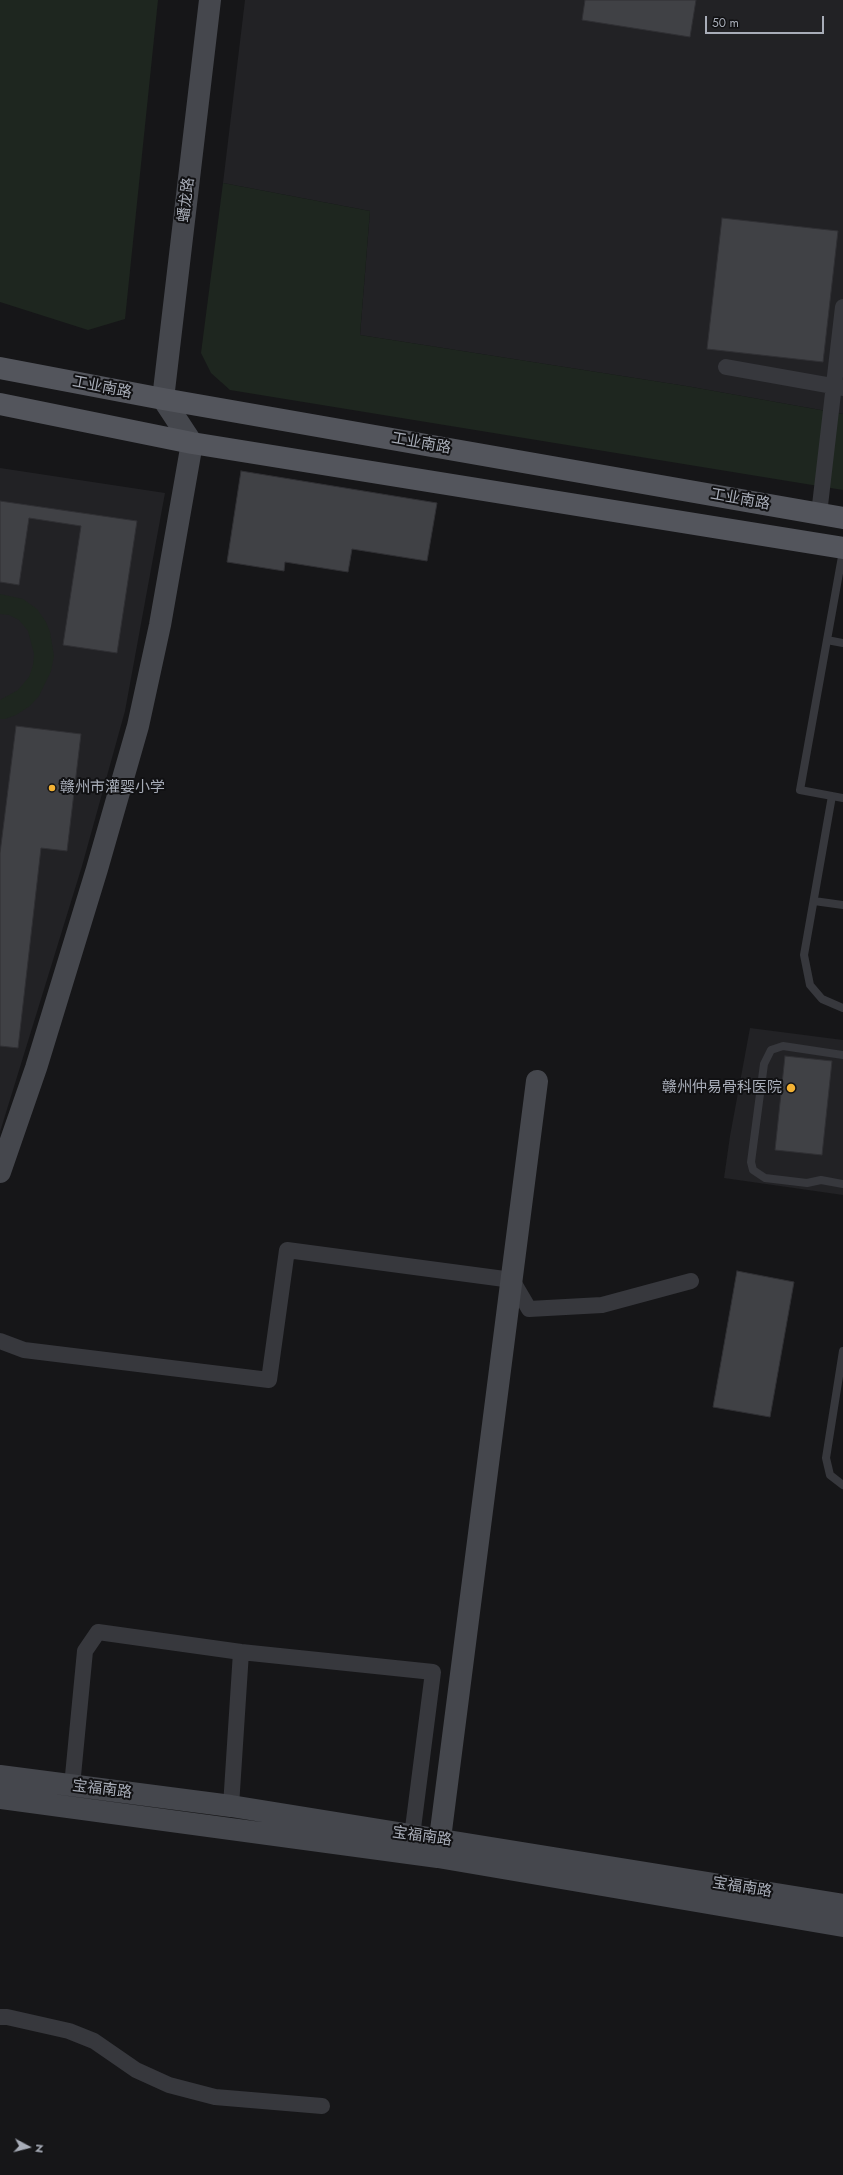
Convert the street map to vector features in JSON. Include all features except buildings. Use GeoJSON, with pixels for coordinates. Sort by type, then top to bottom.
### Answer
{"type":"FeatureCollection","features":[{"type":"Feature","properties":{"kind":"main road","name":"工业南路"},"geometry":{"type":"LineString","coordinates":[[0,368],[163,399],[843,518]]}},
{"type":"Feature","properties":{"kind":"main road","name":"工业南路"},"geometry":{"type":"LineString","coordinates":[[0,404],[192,443],[843,549]]}},
{"type":"Feature","properties":{"kind":"street","name":"蟠龙路"},"geometry":{"type":"LineString","coordinates":[[163,399],[210,0]]}},
{"type":"Feature","properties":{"kind":"street"},"geometry":{"type":"LineString","coordinates":[[819,514],[839,387],[843,307]]}},
{"type":"Feature","properties":{"kind":"street"},"geometry":{"type":"LineString","coordinates":[[726,368],[839,387]]}},
{"type":"Feature","properties":{"kind":"street"},"geometry":{"type":"LineString","coordinates":[[0,1172],[36,1068],[138,726],[160,625],[192,443],[163,399]]}},
{"type":"Feature","properties":{"kind":"street"},"geometry":{"type":"LineString","coordinates":[[440,1848],[537,1081]]}},
{"type":"Feature","properties":{"kind":"street"},"geometry":{"type":"LineString","coordinates":[[0,1341],[24,1350],[269,1380],[287,1250],[512,1280]]}},
{"type":"Feature","properties":{"kind":"street"},"geometry":{"type":"LineString","coordinates":[[512,1280],[529,1309],[602,1305],[691,1281]]}},
{"type":"Feature","properties":{"kind":"street"},"geometry":{"type":"LineString","coordinates":[[72,1786],[85,1651],[98,1632],[241,1652],[433,1672],[412,1836]]}},
{"type":"Feature","properties":{"kind":"street"},"geometry":{"type":"LineString","coordinates":[[231,1806],[241,1652]]}},
{"type":"Feature","properties":{"kind":"street","name":"宝福南路"},"geometry":{"type":"LineString","coordinates":[[0,1776],[231,1806],[412,1836],[440,1848],[843,1926]]}},
{"type":"Feature","properties":{"kind":"street","name":"宝福南路"},"geometry":{"type":"LineString","coordinates":[[0,1798],[440,1848],[843,1905]]}},
{"type":"Feature","properties":{"kind":"street"},"geometry":{"type":"LineString","coordinates":[[0,2017],[7,2016],[75,2034],[94,2041],[136,2070],[169,2085],[215,2097],[322,2106]]}},
{"type":"Feature","properties":{"kind":"lane"},"geometry":{"type":"LineString","coordinates":[[843,549],[800,790],[843,798]]}},
{"type":"Feature","properties":{"kind":"lane"},"geometry":{"type":"LineString","coordinates":[[827,640],[843,643]]}},
{"type":"Feature","properties":{"kind":"lane"},"geometry":{"type":"LineString","coordinates":[[832,796],[804,955],[810,985],[822,999],[843,1008]]}},
{"type":"Feature","properties":{"kind":"lane"},"geometry":{"type":"LineString","coordinates":[[814,900],[843,905]]}},
{"type":"Feature","properties":{"kind":"lane"},"geometry":{"type":"LineString","coordinates":[[843,1055],[783,1046],[771,1050],[764,1064],[751,1162],[753,1170],[765,1178],[806,1183],[821,1180],[843,1184]]}},
{"type":"Feature","properties":{"kind":"lane"},"geometry":{"type":"LineString","coordinates":[[843,1351],[826,1458],[830,1475],[843,1485]]}},
{"type":"Feature","properties":{"kind":"shaded area"},"geometry":{"type":"Polygon","coordinates":[[[0,0],[158,0],[125,319],[88,330],[0,302],[0,0]]]}},
{"type":"Feature","properties":{"kind":"shaded area"},"geometry":{"type":"Polygon","coordinates":[[[245,0],[843,0],[843,414],[686,386],[360,335],[370,211],[223,183],[245,0]]]}},
{"type":"Feature","properties":{"kind":"shaded area"},"geometry":{"type":"Polygon","coordinates":[[[223,183],[370,211],[360,335],[686,386],[843,414],[843,490],[230,390],[211,373],[201,353],[223,183]]]}},
{"type":"Feature","properties":{"kind":"shaded area","name":"赣州市灌婴小学"},"geometry":{"type":"Polygon","coordinates":[[[0,468],[165,493],[125,711],[82,866],[0,1132],[0,468]]]}},
{"type":"Feature","properties":{"kind":"shaded area"},"geometry":{"type":"Polygon","coordinates":[[[0,594],[23,599],[37,609],[46,622],[50,632],[54,656],[51,671],[39,696],[30,706],[16,715],[5,719],[0,719],[0,700],[18,690],[29,677],[33,665],[34,654],[28,631],[19,620],[9,615],[0,614],[0,594]]]}},
{"type":"Feature","properties":{"kind":"shaded area","name":"赣州仲易骨科医院"},"geometry":{"type":"Polygon","coordinates":[[[750,1028],[843,1040],[843,1195],[724,1178],[730,1136],[750,1028]]]}},
{"type":"Feature","properties":{"kind":"place","name":"赣州市灌婴小学"},"geometry":{"type":"Point","coordinates":[52,788]}},
{"type":"Feature","properties":{"kind":"place","name":"赣州仲易骨科医院"},"geometry":{"type":"Point","coordinates":[791,1088]}}]}
